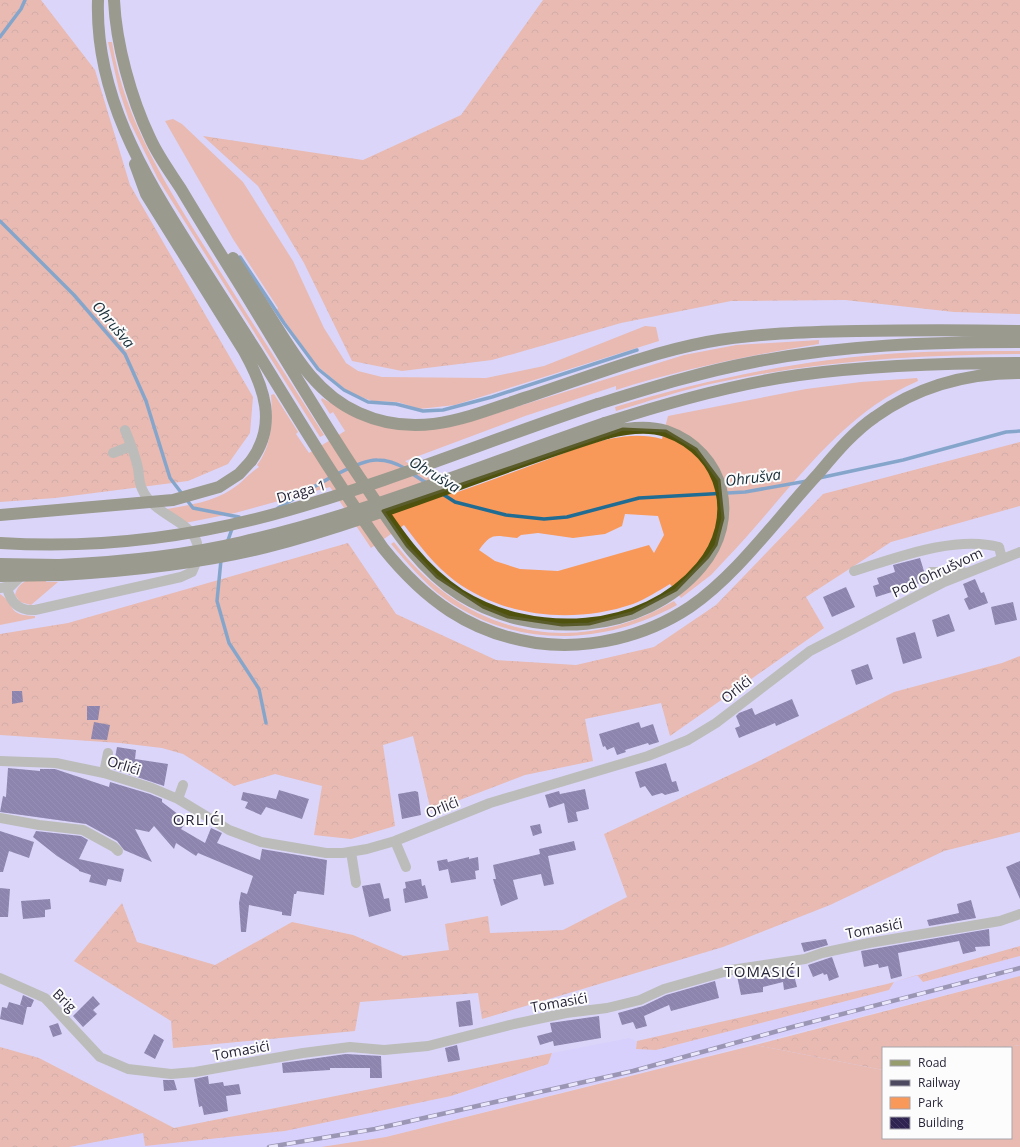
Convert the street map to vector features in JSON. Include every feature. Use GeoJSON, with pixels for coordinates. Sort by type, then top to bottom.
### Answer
{"type":"FeatureCollection","features":[{"type":"Feature","properties":{"kind":"highway"},"geometry":{"type":"LineString","coordinates":[[98,0],[98,16],[103,62],[120,120],[132,149],[168,213],[378,541],[401,570],[443,608],[467,622],[492,633],[520,640],[568,645],[603,642],[629,636],[654,626],[689,607],[719,582],[742,559],[856,433],[873,418],[889,407],[934,386],[977,376],[1020,373]]}},
{"type":"Feature","properties":{"kind":"highway"},"geometry":{"type":"LineString","coordinates":[[114,0],[123,55],[139,113],[151,140],[335,440],[395,530],[437,578],[459,594],[489,610],[508,617],[535,623],[562,625],[589,624],[616,618],[650,605],[676,590],[701,567],[716,545],[723,518],[723,504],[719,480],[705,459],[687,442],[666,431],[637,428],[606,428]]}},
{"type":"Feature","properties":{"kind":"highway"},"geometry":{"type":"LineString","coordinates":[[151,140],[155,142],[172,162],[307,373],[344,405],[364,415],[392,424],[410,426],[437,424],[503,405],[683,347],[737,337],[825,332],[1020,330]]}},
{"type":"Feature","properties":{"kind":"highway"},"geometry":{"type":"LineString","coordinates":[[0,515],[173,500],[219,487],[239,474],[251,461],[263,439],[267,419],[265,402],[256,375],[244,351],[146,194],[136,169],[132,149]]}},
{"type":"Feature","properties":{"kind":"highway","name":"Draga 1"},"geometry":{"type":"LineString","coordinates":[[0,543],[74,544],[126,541],[185,533],[257,518],[342,494],[598,404],[689,376],[755,362],[845,349],[928,342],[1020,342]]}},
{"type":"Feature","properties":{"kind":"highway"},"geometry":{"type":"LineString","coordinates":[[0,576],[22,575],[203,551],[274,535],[369,506],[606,428],[639,412],[742,386],[797,375],[896,366],[1020,363]]}},
{"type":"Feature","properties":{"kind":"highway"},"geometry":{"type":"LineString","coordinates":[[0,564],[60,570]]}},
{"type":"Feature","properties":{"kind":"street"},"geometry":{"type":"LineString","coordinates":[[22,575],[14,584],[3,588],[15,605],[25,610],[35,610],[181,577],[192,572],[197,551],[194,535],[187,527],[160,512],[142,490],[131,446],[125,430]]}},
{"type":"Feature","properties":{"kind":"street"},"geometry":{"type":"LineString","coordinates":[[113,453],[131,446]]}},
{"type":"Feature","properties":{"kind":"street"},"geometry":{"type":"LineString","coordinates":[[854,571],[925,549],[984,543],[999,547],[1002,559]]}},
{"type":"Feature","properties":{"kind":"street","name":"Pod Ohrušvom"},"geometry":{"type":"LineString","coordinates":[[868,621],[968,572],[1020,552]]}},
{"type":"Feature","properties":{"kind":"street"},"geometry":{"type":"LineString","coordinates":[[931,572],[968,572]]}},
{"type":"Feature","properties":{"kind":"street","name":"Orlići"},"geometry":{"type":"LineString","coordinates":[[0,761],[56,763],[104,773],[152,788],[178,799],[229,830],[261,842],[312,852],[351,852],[395,841],[490,803],[648,756],[688,740],[716,723],[792,663],[810,651],[868,621]]}},
{"type":"Feature","properties":{"kind":"street"},"geometry":{"type":"LineString","coordinates":[[104,773],[108,753]]}},
{"type":"Feature","properties":{"kind":"street"},"geometry":{"type":"LineString","coordinates":[[178,799],[183,785]]}},
{"type":"Feature","properties":{"kind":"street"},"geometry":{"type":"LineString","coordinates":[[0,818],[39,825],[83,830],[114,847],[118,851]]}},
{"type":"Feature","properties":{"kind":"street"},"geometry":{"type":"LineString","coordinates":[[395,841],[406,867]]}},
{"type":"Feature","properties":{"kind":"street"},"geometry":{"type":"LineString","coordinates":[[351,852],[356,883]]}},
{"type":"Feature","properties":{"kind":"street","name":"Tomasići"},"geometry":{"type":"LineString","coordinates":[[100,1057],[128,1069],[171,1074],[195,1072],[303,1053],[350,1047],[384,1050],[428,1046],[514,1024],[634,1002],[664,989],[731,970],[806,959],[822,953],[869,943],[1000,921],[1020,914]]}},
{"type":"Feature","properties":{"kind":"street","name":"Brig"},"geometry":{"type":"LineString","coordinates":[[0,978],[46,998],[100,1057]]}},
{"type":"Feature","properties":{"kind":"highlighted area"},"geometry":{"type":"Polygon","coordinates":[[[623,429],[666,431],[696,449],[719,480],[723,518],[716,545],[708,557],[676,590],[632,613],[589,624],[562,625],[508,617],[483,607],[437,577],[407,546],[383,511],[411,501],[623,429]]]}},
{"type":"Feature","properties":{"kind":"shaded area"},"geometry":{"type":"Polygon","coordinates":[[[1020,956],[1020,976],[386,1137],[321,1147],[69,1147],[143,1133],[145,1145],[285,1131],[451,1096],[548,1064],[552,1053],[629,1038],[637,1041],[636,1049],[656,1050],[889,990],[894,982],[917,975],[923,982],[1020,956]]]}},
{"type":"Feature","properties":{"kind":"green space"},"geometry":{"type":"Polygon","coordinates":[[[0,0],[41,0],[95,70],[130,185],[253,397],[250,433],[228,464],[188,481],[55,498],[0,502],[0,0]]]}},
{"type":"Feature","properties":{"kind":"green space"},"geometry":{"type":"Polygon","coordinates":[[[543,0],[1020,0],[1020,314],[954,312],[845,300],[731,301],[621,323],[492,360],[402,371],[352,361],[304,263],[258,186],[203,136],[363,160],[461,115],[543,0]]]}},
{"type":"Feature","properties":{"kind":"green space"},"geometry":{"type":"Polygon","coordinates":[[[108,42],[112,42],[118,72],[127,101],[151,156],[213,260],[324,435],[320,437],[158,179],[129,120],[119,90],[108,42]]]}},
{"type":"Feature","properties":{"kind":"green space"},"geometry":{"type":"Polygon","coordinates":[[[173,119],[182,124],[243,182],[293,261],[324,328],[346,363],[358,371],[382,377],[486,378],[544,366],[645,326],[656,327],[659,341],[455,405],[419,409],[398,402],[372,401],[350,393],[316,365],[277,310],[278,308],[233,239],[165,121],[173,119]]]}},
{"type":"Feature","properties":{"kind":"green space"},"geometry":{"type":"Polygon","coordinates":[[[819,340],[819,344],[717,363],[616,390],[616,386],[525,416],[405,461],[452,494],[566,452],[598,442],[630,436],[646,436],[662,439],[668,416],[806,389],[861,382],[917,378],[918,381],[889,396],[862,415],[837,436],[711,575],[681,598],[670,584],[633,604],[611,610],[587,614],[564,615],[541,614],[518,610],[496,603],[455,581],[428,555],[404,525],[371,548],[330,487],[235,513],[185,523],[167,509],[217,497],[236,487],[259,467],[257,465],[262,458],[269,441],[272,413],[271,395],[274,394],[298,432],[296,434],[309,453],[345,431],[333,412],[330,414],[321,400],[322,398],[348,413],[458,425],[684,355],[736,345],[819,340]],[[625,514],[622,526],[605,534],[573,538],[538,533],[521,535],[517,538],[495,536],[487,540],[479,550],[495,561],[520,569],[558,571],[649,545],[654,553],[664,535],[658,516],[625,514]]]}},
{"type":"Feature","properties":{"kind":"green space"},"geometry":{"type":"Polygon","coordinates":[[[946,351],[1020,351],[1020,354],[905,358],[829,364],[791,369],[753,375],[703,386],[616,411],[615,407],[721,379],[792,365],[828,360],[901,353],[946,351]]]}},
{"type":"Feature","properties":{"kind":"green space"},"geometry":{"type":"Polygon","coordinates":[[[1020,442],[1020,506],[891,542],[806,597],[824,628],[670,736],[661,703],[585,719],[593,761],[525,775],[431,811],[413,736],[383,745],[395,826],[351,839],[314,835],[322,786],[275,774],[234,786],[183,754],[162,748],[120,743],[0,735],[0,634],[68,623],[348,543],[396,614],[496,660],[576,665],[654,647],[716,605],[823,494],[1020,442]]]}},
{"type":"Feature","properties":{"kind":"green space"},"geometry":{"type":"Polygon","coordinates":[[[394,542],[422,573],[453,598],[486,617],[522,628],[559,633],[597,630],[636,619],[674,601],[677,605],[649,619],[619,628],[589,634],[559,636],[529,633],[500,626],[471,615],[444,598],[423,579],[391,544],[394,542]]]}},
{"type":"Feature","properties":{"kind":"green space"},"geometry":{"type":"Polygon","coordinates":[[[28,580],[58,582],[31,605],[20,602],[15,595],[23,582],[28,580]]]}},
{"type":"Feature","properties":{"kind":"green space"},"geometry":{"type":"Polygon","coordinates":[[[0,594],[9,602],[15,612],[35,616],[35,618],[0,625],[0,594]]]}},
{"type":"Feature","properties":{"kind":"green space"},"geometry":{"type":"Polygon","coordinates":[[[1020,656],[1020,832],[944,851],[830,905],[723,947],[482,1019],[478,993],[360,1002],[355,1031],[173,1048],[171,1021],[74,961],[122,903],[137,942],[215,965],[292,922],[353,935],[403,956],[449,950],[445,924],[488,916],[490,933],[563,930],[627,897],[604,834],[753,764],[894,692],[1002,663],[1020,656]]]}},
{"type":"Feature","properties":{"kind":"green space"},"geometry":{"type":"Polygon","coordinates":[[[1020,946],[1020,956],[923,982],[917,975],[1020,946]]]}},
{"type":"Feature","properties":{"kind":"green space"},"geometry":{"type":"Polygon","coordinates":[[[1020,976],[1020,1045],[1009,1047],[882,1047],[882,1070],[755,1045],[1020,976]]]}},
{"type":"Feature","properties":{"kind":"green space"},"geometry":{"type":"Polygon","coordinates":[[[894,982],[889,990],[656,1050],[636,1049],[637,1041],[894,982]]]}},
{"type":"Feature","properties":{"kind":"green space"},"geometry":{"type":"Polygon","coordinates":[[[755,1045],[882,1070],[882,1139],[1012,1139],[1012,1047],[1009,1047],[1020,1045],[1020,1147],[321,1147],[386,1137],[755,1045]]]}},
{"type":"Feature","properties":{"kind":"green space"},"geometry":{"type":"Polygon","coordinates":[[[0,1047],[39,1058],[174,1128],[552,1053],[548,1064],[451,1096],[285,1131],[145,1146],[143,1133],[69,1147],[0,1147],[0,1047]]]}},
{"type":"Feature","properties":{"kind":"building"},"geometry":{"type":"Polygon","coordinates":[[[920,558],[927,581],[876,597],[873,586],[879,584],[877,578],[895,572],[893,565],[920,558]]]}},
{"type":"Feature","properties":{"kind":"building"},"geometry":{"type":"Polygon","coordinates":[[[975,579],[981,593],[984,592],[988,603],[969,610],[964,599],[968,597],[963,584],[975,579]]]}},
{"type":"Feature","properties":{"kind":"building"},"geometry":{"type":"Polygon","coordinates":[[[846,587],[855,607],[832,617],[823,597],[846,587]]]}},
{"type":"Feature","properties":{"kind":"building"},"geometry":{"type":"Polygon","coordinates":[[[1013,602],[1017,620],[995,625],[991,607],[1013,602]]]}},
{"type":"Feature","properties":{"kind":"building"},"geometry":{"type":"Polygon","coordinates":[[[949,614],[955,631],[937,637],[932,620],[949,614]]]}},
{"type":"Feature","properties":{"kind":"building"},"geometry":{"type":"Polygon","coordinates":[[[915,632],[922,658],[903,664],[896,638],[915,632]]]}},
{"type":"Feature","properties":{"kind":"building"},"geometry":{"type":"Polygon","coordinates":[[[868,664],[873,679],[856,685],[851,670],[868,664]]]}},
{"type":"Feature","properties":{"kind":"building"},"geometry":{"type":"Polygon","coordinates":[[[12,691],[22,691],[23,702],[12,704],[12,691]]]}},
{"type":"Feature","properties":{"kind":"building"},"geometry":{"type":"Polygon","coordinates":[[[792,699],[799,716],[776,726],[775,723],[739,738],[735,728],[740,726],[736,716],[739,713],[752,708],[755,715],[792,699]]]}},
{"type":"Feature","properties":{"kind":"building"},"geometry":{"type":"Polygon","coordinates":[[[87,706],[100,706],[98,720],[87,720],[87,706]]]}},
{"type":"Feature","properties":{"kind":"building"},"geometry":{"type":"Polygon","coordinates":[[[94,722],[110,725],[107,740],[91,739],[94,722]]]}},
{"type":"Feature","properties":{"kind":"building"},"geometry":{"type":"Polygon","coordinates":[[[639,722],[641,728],[653,724],[659,742],[649,745],[648,743],[625,750],[626,752],[617,755],[614,747],[607,750],[605,746],[603,747],[599,734],[639,722]]]}},
{"type":"Feature","properties":{"kind":"building"},"geometry":{"type":"Polygon","coordinates":[[[117,747],[136,750],[135,759],[168,764],[164,786],[113,769],[117,747]]]}},
{"type":"Feature","properties":{"kind":"building"},"geometry":{"type":"Polygon","coordinates":[[[666,763],[672,782],[676,781],[679,791],[665,795],[662,793],[652,796],[645,786],[640,788],[635,772],[666,763]]]}},
{"type":"Feature","properties":{"kind":"building"},"geometry":{"type":"Polygon","coordinates":[[[8,768],[40,771],[40,769],[55,769],[109,787],[110,782],[150,794],[162,799],[162,802],[187,821],[181,829],[205,843],[211,828],[222,833],[217,843],[260,860],[262,849],[327,860],[324,895],[297,891],[296,894],[294,894],[291,916],[282,915],[282,912],[249,905],[246,932],[241,932],[239,903],[241,892],[247,894],[253,876],[198,853],[196,856],[176,843],[174,849],[154,826],[149,832],[135,829],[152,862],[124,850],[117,841],[86,824],[0,812],[3,796],[6,797],[8,768]]]}},
{"type":"Feature","properties":{"kind":"building"},"geometry":{"type":"Polygon","coordinates":[[[585,789],[589,809],[576,812],[578,821],[568,823],[564,803],[549,808],[545,795],[559,791],[560,794],[585,789]]]}},
{"type":"Feature","properties":{"kind":"building"},"geometry":{"type":"Polygon","coordinates":[[[279,790],[309,799],[302,819],[266,807],[261,815],[245,808],[248,802],[241,800],[243,792],[276,799],[279,790]]]}},
{"type":"Feature","properties":{"kind":"building"},"geometry":{"type":"Polygon","coordinates":[[[415,791],[418,792],[421,815],[402,819],[398,794],[415,791]]]}},
{"type":"Feature","properties":{"kind":"building"},"geometry":{"type":"Polygon","coordinates":[[[540,824],[542,833],[533,836],[530,826],[540,824]]]}},
{"type":"Feature","properties":{"kind":"building"},"geometry":{"type":"Polygon","coordinates":[[[0,831],[34,842],[29,858],[9,851],[3,872],[0,872],[0,831]]]}},
{"type":"Feature","properties":{"kind":"building"},"geometry":{"type":"Polygon","coordinates":[[[36,831],[81,836],[88,840],[79,859],[124,869],[121,882],[108,879],[106,886],[89,882],[91,875],[79,871],[33,837],[36,831]]]}},
{"type":"Feature","properties":{"kind":"building"},"geometry":{"type":"Polygon","coordinates":[[[574,841],[576,850],[548,856],[554,884],[544,886],[541,874],[513,880],[518,899],[501,906],[493,879],[496,879],[493,865],[540,854],[539,849],[574,841]]]}},
{"type":"Feature","properties":{"kind":"building"},"geometry":{"type":"Polygon","coordinates":[[[469,857],[469,859],[478,857],[479,870],[475,871],[476,879],[451,883],[448,869],[439,871],[437,861],[447,859],[448,862],[469,857]]]}},
{"type":"Feature","properties":{"kind":"building"},"geometry":{"type":"Polygon","coordinates":[[[1020,861],[1020,899],[1006,867],[1020,861]]]}},
{"type":"Feature","properties":{"kind":"building"},"geometry":{"type":"Polygon","coordinates":[[[421,879],[422,886],[425,885],[428,898],[405,903],[403,889],[406,888],[405,882],[421,879]]]}},
{"type":"Feature","properties":{"kind":"building"},"geometry":{"type":"Polygon","coordinates":[[[380,883],[384,899],[389,898],[391,911],[369,917],[362,886],[380,883]]]}},
{"type":"Feature","properties":{"kind":"building"},"geometry":{"type":"Polygon","coordinates":[[[0,888],[10,889],[8,917],[0,917],[0,888]]]}},
{"type":"Feature","properties":{"kind":"building"},"geometry":{"type":"Polygon","coordinates":[[[50,899],[51,909],[45,910],[45,917],[23,919],[21,901],[50,899]]]}},
{"type":"Feature","properties":{"kind":"building"},"geometry":{"type":"Polygon","coordinates":[[[971,900],[976,918],[929,926],[927,920],[959,913],[957,904],[971,900]]]}},
{"type":"Feature","properties":{"kind":"building"},"geometry":{"type":"Polygon","coordinates":[[[989,929],[990,946],[975,947],[976,951],[963,954],[959,941],[898,953],[902,976],[891,979],[888,966],[879,968],[878,964],[864,967],[861,951],[989,929]]]}},
{"type":"Feature","properties":{"kind":"building"},"geometry":{"type":"Polygon","coordinates":[[[826,939],[828,945],[804,952],[801,943],[826,939]]]}},
{"type":"Feature","properties":{"kind":"building"},"geometry":{"type":"Polygon","coordinates":[[[832,957],[839,977],[829,981],[827,974],[824,975],[823,973],[813,977],[808,965],[832,957]]]}},
{"type":"Feature","properties":{"kind":"building"},"geometry":{"type":"Polygon","coordinates":[[[792,967],[797,987],[784,990],[783,982],[763,987],[763,992],[741,995],[737,976],[792,967]]]}},
{"type":"Feature","properties":{"kind":"building"},"geometry":{"type":"Polygon","coordinates":[[[715,981],[719,998],[671,1011],[669,1005],[644,1016],[647,1026],[636,1029],[633,1022],[622,1025],[618,1013],[643,1006],[666,995],[715,981]]]}},
{"type":"Feature","properties":{"kind":"building"},"geometry":{"type":"Polygon","coordinates":[[[23,995],[34,1000],[31,1007],[27,1007],[23,1025],[0,1019],[2,1007],[7,1008],[9,1002],[26,1007],[20,1005],[23,995]]]}},
{"type":"Feature","properties":{"kind":"building"},"geometry":{"type":"Polygon","coordinates":[[[93,996],[100,1004],[93,1010],[97,1014],[83,1027],[73,1016],[93,996]]]}},
{"type":"Feature","properties":{"kind":"building"},"geometry":{"type":"Polygon","coordinates":[[[470,1000],[473,1025],[459,1027],[456,1002],[470,1000]]]}},
{"type":"Feature","properties":{"kind":"building"},"geometry":{"type":"Polygon","coordinates":[[[599,1016],[601,1038],[554,1046],[553,1041],[540,1045],[537,1036],[552,1032],[550,1023],[599,1016]]]}},
{"type":"Feature","properties":{"kind":"building"},"geometry":{"type":"Polygon","coordinates":[[[58,1023],[62,1034],[53,1037],[49,1026],[58,1023]]]}},
{"type":"Feature","properties":{"kind":"building"},"geometry":{"type":"Polygon","coordinates":[[[154,1034],[164,1040],[155,1059],[144,1053],[154,1034]]]}},
{"type":"Feature","properties":{"kind":"building"},"geometry":{"type":"Polygon","coordinates":[[[457,1045],[460,1060],[448,1062],[445,1048],[457,1045]]]}},
{"type":"Feature","properties":{"kind":"building"},"geometry":{"type":"Polygon","coordinates":[[[346,1054],[381,1056],[382,1078],[370,1078],[370,1068],[330,1068],[330,1070],[283,1073],[282,1063],[346,1054]]]}},
{"type":"Feature","properties":{"kind":"building"},"geometry":{"type":"Polygon","coordinates":[[[208,1076],[209,1084],[223,1082],[224,1086],[239,1084],[241,1094],[226,1096],[228,1111],[204,1115],[202,1106],[199,1107],[194,1079],[208,1076]]]}},
{"type":"Feature","properties":{"kind":"building"},"geometry":{"type":"Polygon","coordinates":[[[163,1080],[174,1080],[177,1090],[164,1091],[163,1080]]]}},
{"type":"Feature","properties":{"kind":"waterway"},"geometry":{"type":"LineString","coordinates":[[0,37],[21,9],[25,0]]}},
{"type":"Feature","properties":{"kind":"waterway","name":"Ohrušva"},"geometry":{"type":"LineString","coordinates":[[0,221],[74,295],[125,354],[146,401],[170,478],[193,508],[239,517]]}},
{"type":"Feature","properties":{"kind":"waterway"},"geometry":{"type":"LineString","coordinates":[[240,257],[284,323],[318,369],[344,390],[368,402],[396,404],[423,411],[443,410],[492,397],[637,350]]}},
{"type":"Feature","properties":{"kind":"waterway","name":"Ohrušva"},"geometry":{"type":"LineString","coordinates":[[819,478],[903,460],[1006,432],[1020,431]]}},
{"type":"Feature","properties":{"kind":"waterway","name":"Ohrušva"},"geometry":{"type":"LineString","coordinates":[[278,508],[328,479],[356,465],[368,461],[385,461],[406,469]]}},
{"type":"Feature","properties":{"kind":"waterway","name":"Ohrušva"},"geometry":{"type":"LineString","coordinates":[[411,473],[428,484]]}},
{"type":"Feature","properties":{"kind":"waterway","name":"Ohrušva"},"geometry":{"type":"LineString","coordinates":[[441,493],[455,502],[506,515],[544,519],[567,517],[639,498],[745,492],[807,481]]}},
{"type":"Feature","properties":{"kind":"waterway"},"geometry":{"type":"LineString","coordinates":[[227,543],[233,526]]}},
{"type":"Feature","properties":{"kind":"waterway"},"geometry":{"type":"LineString","coordinates":[[221,560],[217,601],[229,643],[259,689],[266,723]]}},
{"type":"Feature","properties":{"kind":"railway"},"geometry":{"type":"LineString","coordinates":[[269,1147],[375,1129],[633,1071],[796,1026],[1020,968]]}},
{"type":"Feature","properties":{"kind":"district","name":"ORLIĆI"},"geometry":{"type":"Point","coordinates":[199,819]}},
{"type":"Feature","properties":{"kind":"district","name":"TOMASIĆI"},"geometry":{"type":"Point","coordinates":[763,971]}}]}
